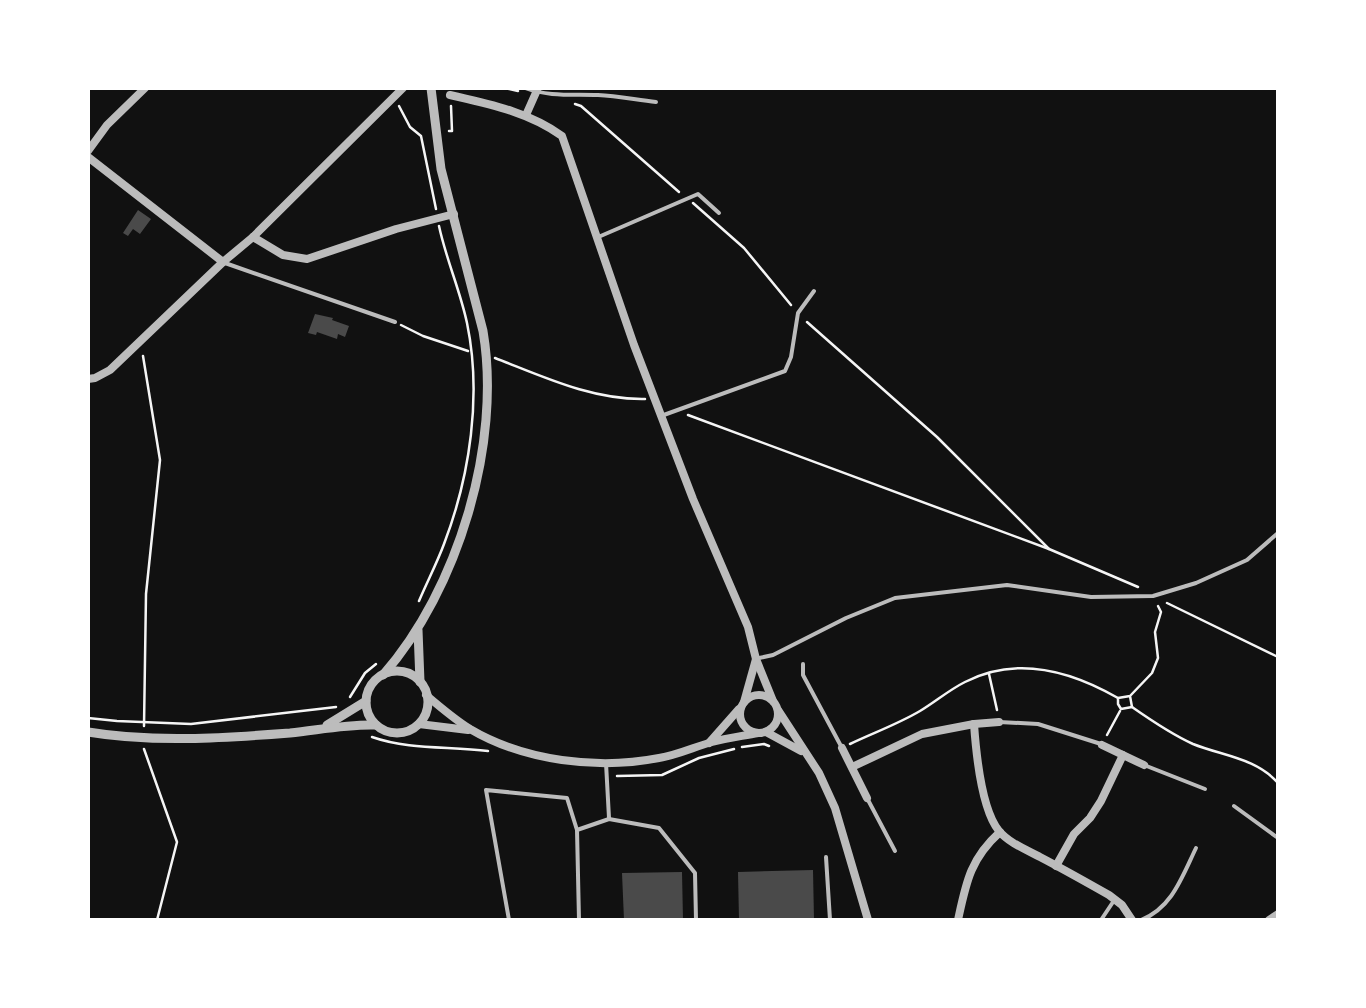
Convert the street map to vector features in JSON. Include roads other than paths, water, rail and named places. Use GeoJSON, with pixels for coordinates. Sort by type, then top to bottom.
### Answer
{"type":"FeatureCollection","features":[{"type":"Feature","properties":{"kind":"street"},"geometry":{"type":"LineString","coordinates":[[145,88],[108,124],[88,154],[223,262]]}},
{"type":"Feature","properties":{"kind":"street"},"geometry":{"type":"LineString","coordinates":[[88,379],[110,370],[253,237],[403,88]]}},
{"type":"Feature","properties":{"kind":"street"},"geometry":{"type":"LineString","coordinates":[[431,88],[441,169],[487,356],[486,422],[477,481],[459,539],[418,630],[384,675],[371,685],[366,701],[368,714],[384,730],[402,733],[419,724],[472,730]]}},
{"type":"Feature","properties":{"kind":"street"},"geometry":{"type":"LineString","coordinates":[[526,115],[536,92]]}},
{"type":"Feature","properties":{"kind":"street"},"geometry":{"type":"LineString","coordinates":[[450,95],[526,115],[562,136],[661,416],[748,627],[756,659],[776,705],[818,772],[835,808],[868,920]]}},
{"type":"Feature","properties":{"kind":"street"},"geometry":{"type":"LineString","coordinates":[[253,237],[284,255],[307,259],[454,214]]}},
{"type":"Feature","properties":{"kind":"street"},"geometry":{"type":"LineString","coordinates":[[418,630],[420,682],[426,695],[426,710],[419,724]]}},
{"type":"Feature","properties":{"kind":"street"},"geometry":{"type":"LineString","coordinates":[[756,659],[742,704],[741,722],[751,732],[762,733],[805,753]]}},
{"type":"Feature","properties":{"kind":"street"},"geometry":{"type":"LineString","coordinates":[[384,675],[399,672],[420,682]]}},
{"type":"Feature","properties":{"kind":"street"},"geometry":{"type":"LineString","coordinates":[[709,743],[742,704],[758,694],[776,705]]}},
{"type":"Feature","properties":{"kind":"street"},"geometry":{"type":"LineString","coordinates":[[426,695],[472,730],[498,742],[558,760],[606,763],[655,759],[762,733],[776,723],[776,705]]}},
{"type":"Feature","properties":{"kind":"street"},"geometry":{"type":"LineString","coordinates":[[325,727],[366,701]]}},
{"type":"Feature","properties":{"kind":"street"},"geometry":{"type":"LineString","coordinates":[[852,767],[922,734],[999,722]]}},
{"type":"Feature","properties":{"kind":"street"},"geometry":{"type":"LineString","coordinates":[[974,724],[977,762],[1000,832],[1115,899],[1132,920]]}},
{"type":"Feature","properties":{"kind":"street"},"geometry":{"type":"LineString","coordinates":[[88,732],[178,738],[376,725]]}},
{"type":"Feature","properties":{"kind":"street"},"geometry":{"type":"LineString","coordinates":[[1102,745],[1144,765]]}},
{"type":"Feature","properties":{"kind":"street"},"geometry":{"type":"LineString","coordinates":[[842,748],[867,798]]}},
{"type":"Feature","properties":{"kind":"street"},"geometry":{"type":"LineString","coordinates":[[1056,866],[1074,834],[1101,801],[1123,756]]}},
{"type":"Feature","properties":{"kind":"street"},"geometry":{"type":"LineString","coordinates":[[958,920],[970,872],[983,848],[1000,832]]}},
{"type":"Feature","properties":{"kind":"street"},"geometry":{"type":"LineString","coordinates":[[1269,920],[1278,914]]}},
{"type":"Feature","properties":{"kind":"lane"},"geometry":{"type":"LineString","coordinates":[[525,88],[565,96],[598,95],[656,102]]}},
{"type":"Feature","properties":{"kind":"lane"},"geometry":{"type":"LineString","coordinates":[[596,238],[698,194],[718,214]]}},
{"type":"Feature","properties":{"kind":"lane"},"geometry":{"type":"LineString","coordinates":[[223,262],[395,322]]}},
{"type":"Feature","properties":{"kind":"lane"},"geometry":{"type":"LineString","coordinates":[[661,416],[785,372],[798,313],[814,291]]}},
{"type":"Feature","properties":{"kind":"lane"},"geometry":{"type":"LineString","coordinates":[[756,659],[773,655],[895,598],[1006,585],[1091,597],[1154,596],[1196,583],[1246,560],[1278,534]]}},
{"type":"Feature","properties":{"kind":"lane"},"geometry":{"type":"LineString","coordinates":[[803,664],[803,675],[842,748]]}},
{"type":"Feature","properties":{"kind":"lane"},"geometry":{"type":"LineString","coordinates":[[999,722],[1038,724],[1102,745]]}},
{"type":"Feature","properties":{"kind":"lane"},"geometry":{"type":"LineString","coordinates":[[606,763],[609,819]]}},
{"type":"Feature","properties":{"kind":"lane"},"geometry":{"type":"LineString","coordinates":[[1144,765],[1205,789]]}},
{"type":"Feature","properties":{"kind":"lane"},"geometry":{"type":"LineString","coordinates":[[509,920],[486,790],[567,798],[576,830],[579,920]]}},
{"type":"Feature","properties":{"kind":"lane"},"geometry":{"type":"LineString","coordinates":[[867,798],[895,851]]}},
{"type":"Feature","properties":{"kind":"lane"},"geometry":{"type":"LineString","coordinates":[[1234,806],[1278,838]]}},
{"type":"Feature","properties":{"kind":"lane"},"geometry":{"type":"LineString","coordinates":[[576,830],[609,819],[659,828],[695,873],[696,920]]}},
{"type":"Feature","properties":{"kind":"lane"},"geometry":{"type":"LineString","coordinates":[[1141,920],[1166,905],[1196,848]]}},
{"type":"Feature","properties":{"kind":"lane"},"geometry":{"type":"LineString","coordinates":[[826,856],[830,920]]}},
{"type":"Feature","properties":{"kind":"lane"},"geometry":{"type":"LineString","coordinates":[[1101,920],[1115,899]]}}]}
